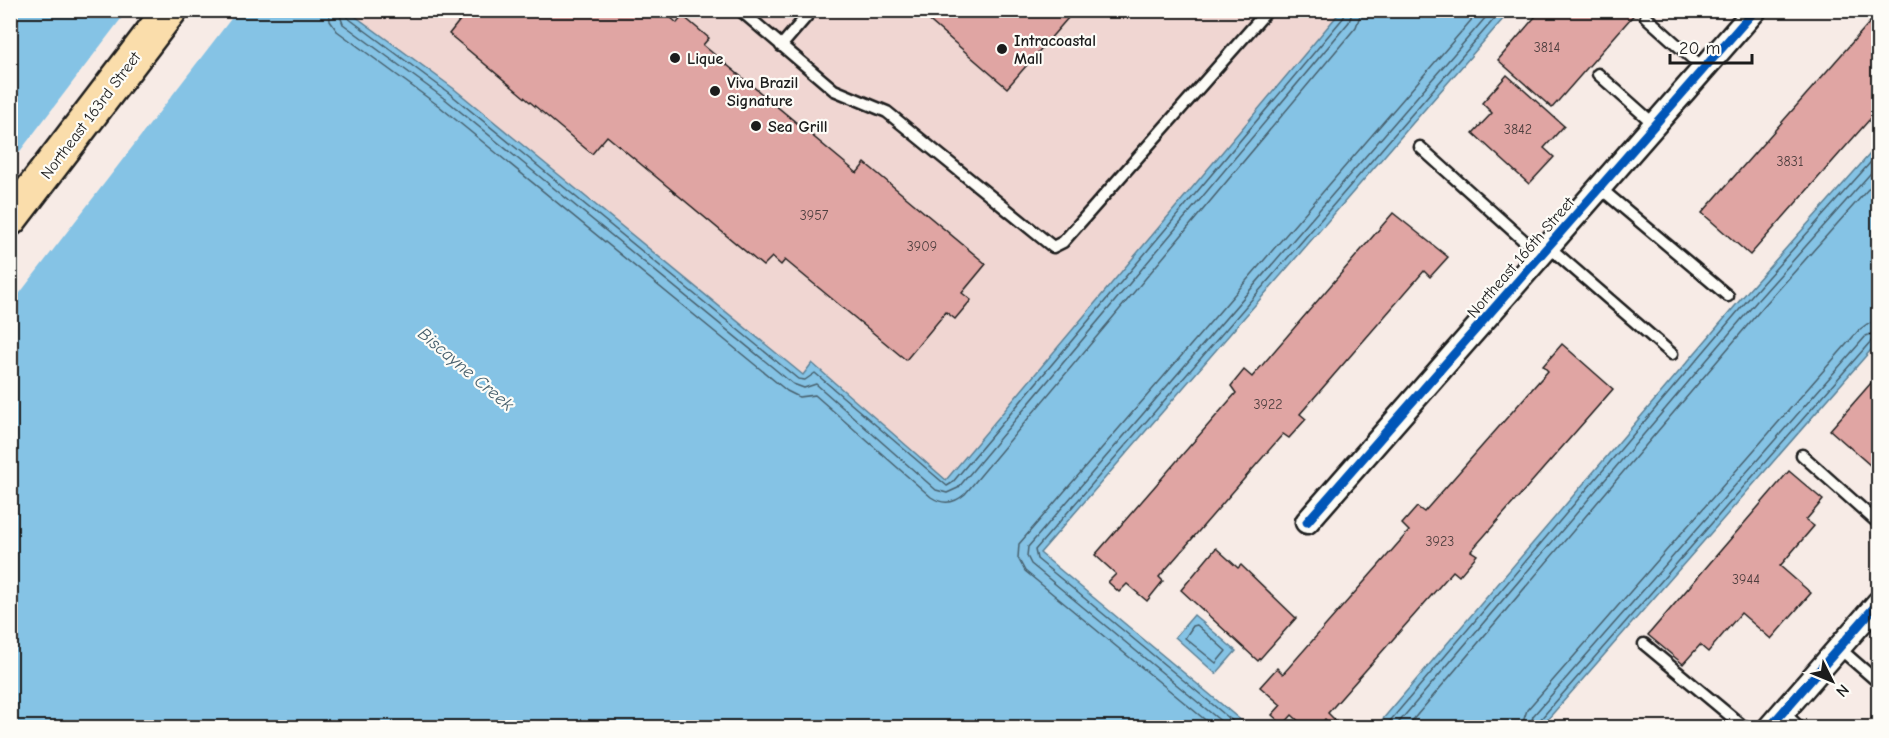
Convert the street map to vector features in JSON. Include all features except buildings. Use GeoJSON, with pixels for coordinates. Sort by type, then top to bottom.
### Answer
{"type":"FeatureCollection","features":[{"type":"Feature","properties":{"kind":"main road","name":"Northeast 163rd Street"},"geometry":{"type":"LineString","coordinates":[[10,219],[170,10]]}},
{"type":"Feature","properties":{"kind":"street","name":"Northeast 166th Street"},"geometry":{"type":"LineString","coordinates":[[1307,522],[1754,11]]}},
{"type":"Feature","properties":{"kind":"street"},"geometry":{"type":"LineString","coordinates":[[1776,720],[1878,603]]}},
{"type":"Feature","properties":{"kind":"lane"},"geometry":{"type":"LineString","coordinates":[[740,10],[834,90],[887,112],[1053,247],[1064,242],[1268,10]]}},
{"type":"Feature","properties":{"kind":"lane"},"geometry":{"type":"LineString","coordinates":[[781,46],[812,10]]}},
{"type":"Feature","properties":{"kind":"lane"},"geometry":{"type":"LineString","coordinates":[[1646,17],[1705,69]]}},
{"type":"Feature","properties":{"kind":"lane"},"geometry":{"type":"LineString","coordinates":[[1598,74],[1655,125]]}},
{"type":"Feature","properties":{"kind":"lane"},"geometry":{"type":"LineString","coordinates":[[1420,147],[1672,354]]}},
{"type":"Feature","properties":{"kind":"lane"},"geometry":{"type":"LineString","coordinates":[[1600,188],[1728,296]]}},
{"type":"Feature","properties":{"kind":"lane"},"geometry":{"type":"LineString","coordinates":[[1802,455],[1878,523]]}},
{"type":"Feature","properties":{"kind":"lane"},"geometry":{"type":"LineString","coordinates":[[1644,644],[1745,728]]}},
{"type":"Feature","properties":{"kind":"lane"},"geometry":{"type":"LineString","coordinates":[[1839,648],[1878,682]]}},
{"type":"Feature","properties":{"kind":"lane"},"geometry":{"type":"LineString","coordinates":[[1776,720],[1800,728]]}},
{"type":"Feature","properties":{"kind":"shaded area","name":"Intracoastal Mall"},"geometry":{"type":"Polygon","coordinates":[[[347,11],[1341,11],[947,481],[813,363],[803,375],[347,11]]]}},
{"type":"Feature","properties":{"kind":"water","name":"Biscayne Creek"},"geometry":{"type":"Polygon","coordinates":[[[10,11],[348,11],[453,88],[803,375],[812,363],[946,480],[1341,11],[1510,11],[1040,553],[1250,728],[11,727],[10,11]]]}},
{"type":"Feature","properties":{"kind":"water"},"geometry":{"type":"Polygon","coordinates":[[[1878,145],[1878,342],[1541,727],[1376,727],[1747,292],[1878,145]]]}},
{"type":"Feature","properties":{"kind":"water"},"geometry":{"type":"Polygon","coordinates":[[[1194,615],[1236,651],[1216,674],[1175,637],[1194,615]]]}},
{"type":"Feature","properties":{"kind":"pier"},"geometry":{"type":"Polygon","coordinates":[[[127,11],[237,11],[10,306],[11,163],[127,11]]]}},
{"type":"Feature","properties":{"kind":"cycle path"},"geometry":{"type":"LineString","coordinates":[[1307,522],[1755,10]]}},
{"type":"Feature","properties":{"kind":"cycle path"},"geometry":{"type":"LineString","coordinates":[[1769,728],[1878,603]]}},
{"type":"Feature","properties":{"kind":"place","name":"Intracoastal Mall"},"geometry":{"type":"Point","coordinates":[1002,49]}},
{"type":"Feature","properties":{"kind":"place","name":"Lique"},"geometry":{"type":"Point","coordinates":[675,58]}},
{"type":"Feature","properties":{"kind":"place","name":"Viva Brazil Signature"},"geometry":{"type":"Point","coordinates":[715,91]}},
{"type":"Feature","properties":{"kind":"place","name":"Sea Grill"},"geometry":{"type":"Point","coordinates":[756,126]}}]}
